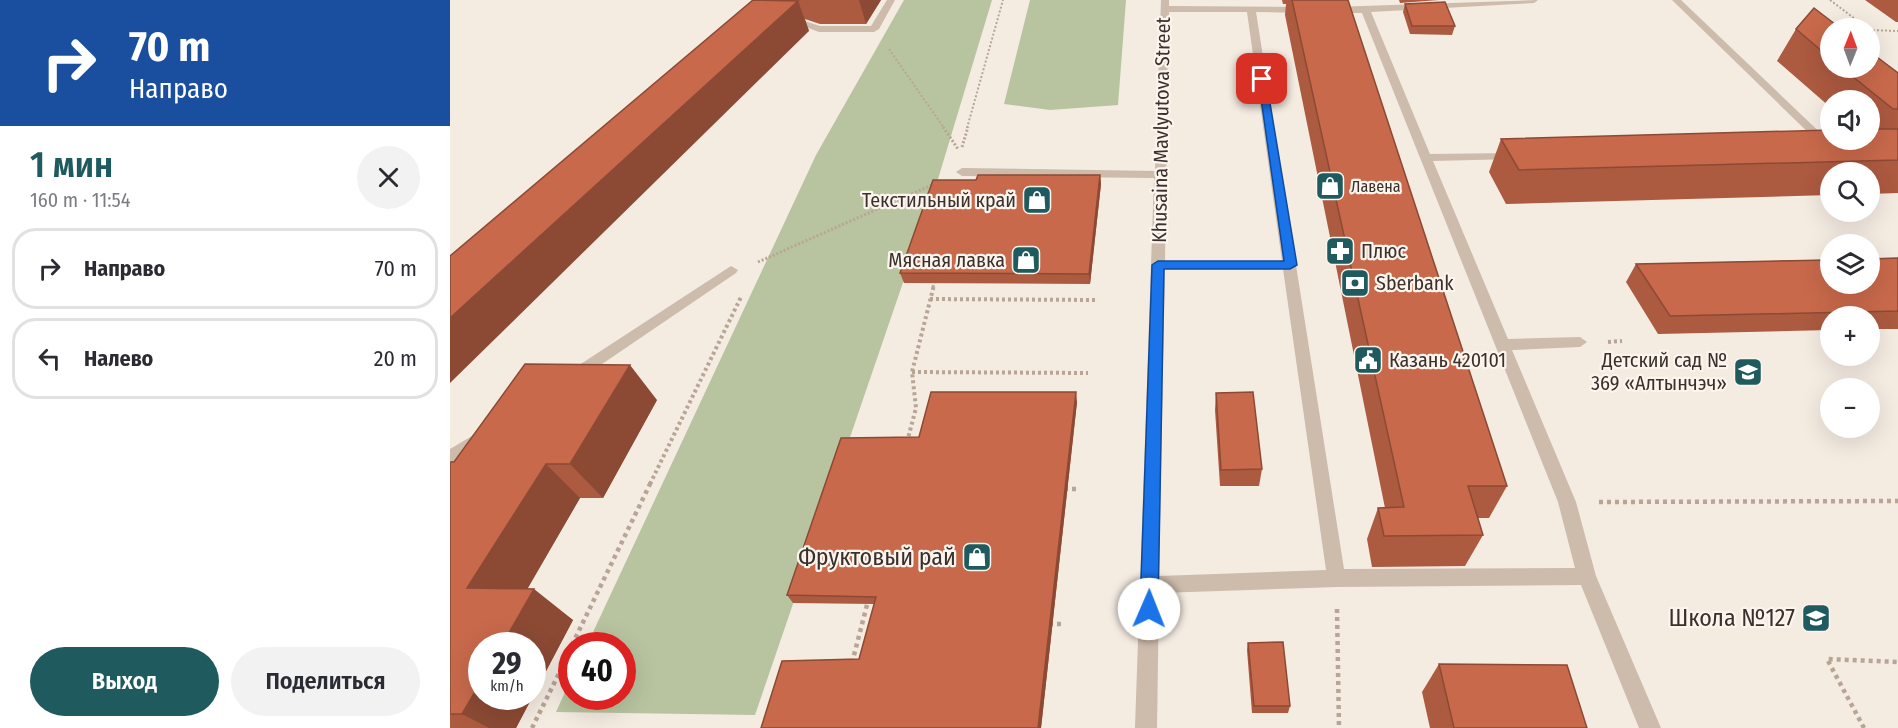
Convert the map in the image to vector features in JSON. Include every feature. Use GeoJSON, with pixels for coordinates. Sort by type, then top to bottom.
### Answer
{"type":"FeatureCollection","features":[{"type":"Feature","properties":{"kind":"street"},"geometry":{"type":"LineString","coordinates":[[776,15],[819,28],[874,29],[891,0]]}},
{"type":"Feature","properties":{"kind":"street"},"geometry":{"type":"LineString","coordinates":[[1165,5],[1251,9],[1365,10],[1534,0]]}},
{"type":"Feature","properties":{"kind":"street"},"geometry":{"type":"LineString","coordinates":[[1676,0],[1820,137]]}},
{"type":"Feature","properties":{"kind":"street","name":"Khusaina Mavlyutova Street"},"geometry":{"type":"LineString","coordinates":[[1146,728],[1165,5]]}},
{"type":"Feature","properties":{"kind":"street"},"geometry":{"type":"LineString","coordinates":[[1251,9],[1336,578]]}},
{"type":"Feature","properties":{"kind":"street"},"geometry":{"type":"LineString","coordinates":[[1365,10],[1567,502],[1587,576],[1650,728]]}},
{"type":"Feature","properties":{"kind":"street"},"geometry":{"type":"LineString","coordinates":[[1424,158],[1532,155]]}},
{"type":"Feature","properties":{"kind":"street"},"geometry":{"type":"LineString","coordinates":[[962,172],[1160,175]]}},
{"type":"Feature","properties":{"kind":"street"},"geometry":{"type":"LineString","coordinates":[[1158,265],[1290,265]]}},
{"type":"Feature","properties":{"kind":"street"},"geometry":{"type":"LineString","coordinates":[[566,381],[731,270]]}},
{"type":"Feature","properties":{"kind":"street"},"geometry":{"type":"LineString","coordinates":[[1502,345],[1580,342]]}},
{"type":"Feature","properties":{"kind":"street"},"geometry":{"type":"LineString","coordinates":[[450,458],[489,432]]}},
{"type":"Feature","properties":{"kind":"street"},"geometry":{"type":"LineString","coordinates":[[1149,585],[1336,578],[1587,576]]}},
{"type":"Feature","properties":{"kind":"path"},"geometry":{"type":"LineString","coordinates":[[874,29],[960,152],[1003,0]]}},
{"type":"Feature","properties":{"kind":"path"},"geometry":{"type":"LineString","coordinates":[[1830,0],[1854,18]]}},
{"type":"Feature","properties":{"kind":"path"},"geometry":{"type":"LineString","coordinates":[[1880,30],[1898,31]]}},
{"type":"Feature","properties":{"kind":"path"},"geometry":{"type":"LineString","coordinates":[[731,270],[758,262],[962,172]]}},
{"type":"Feature","properties":{"kind":"path"},"geometry":{"type":"LineString","coordinates":[[753,272],[758,262]]}},
{"type":"Feature","properties":{"kind":"path"},"geometry":{"type":"LineString","coordinates":[[907,443],[916,408],[912,372],[935,278]]}},
{"type":"Feature","properties":{"kind":"path"},"geometry":{"type":"LineString","coordinates":[[579,632],[742,294]]}},
{"type":"Feature","properties":{"kind":"path"},"geometry":{"type":"LineString","coordinates":[[930,299],[1095,300]]}},
{"type":"Feature","properties":{"kind":"path"},"geometry":{"type":"LineString","coordinates":[[912,372],[1088,373]]}},
{"type":"Feature","properties":{"kind":"path"},"geometry":{"type":"LineString","coordinates":[[1053,489],[1076,489]]}},
{"type":"Feature","properties":{"kind":"path"},"geometry":{"type":"LineString","coordinates":[[1567,502],[1898,501]]}},
{"type":"Feature","properties":{"kind":"path"},"geometry":{"type":"LineString","coordinates":[[1336,578],[1339,728]]}},
{"type":"Feature","properties":{"kind":"path"},"geometry":{"type":"LineString","coordinates":[[852,665],[871,590]]}},
{"type":"Feature","properties":{"kind":"path"},"geometry":{"type":"LineString","coordinates":[[862,623],[874,623]]}},
{"type":"Feature","properties":{"kind":"path"},"geometry":{"type":"LineString","coordinates":[[1040,623],[1063,624]]}},
{"type":"Feature","properties":{"kind":"path"},"geometry":{"type":"LineString","coordinates":[[1864,728],[1827,659],[1898,662]]}},
{"type":"Feature","properties":{"kind":"path"},"geometry":{"type":"LineString","coordinates":[[532,728],[558,675]]}},
{"type":"Feature","properties":{"kind":"green space"},"geometry":{"type":"Polygon","coordinates":[[[904,0],[992,0],[935,189],[755,715],[556,712],[558,708],[558,710],[636,710],[636,632],[593,632],[816,155],[904,0]]]}},
{"type":"Feature","properties":{"kind":"green space"},"geometry":{"type":"Polygon","coordinates":[[[1030,0],[1126,0],[1118,105],[1050,110],[1004,104],[1030,0]]]}},
{"type":"Feature","properties":{"kind":"building"},"geometry":{"type":"Polygon","coordinates":[[[753,0],[798,1],[450,318],[450,256],[753,0]]]}},
{"type":"Feature","properties":{"kind":"building"},"geometry":{"type":"Polygon","coordinates":[[[1292,0],[1348,0],[1507,486],[1468,486],[1483,535],[1384,536],[1378,508],[1404,507],[1292,0]]]}},
{"type":"Feature","properties":{"kind":"building"},"geometry":{"type":"Polygon","coordinates":[[[1445,2],[1455,26],[1412,26],[1405,4],[1445,2]]]}},
{"type":"Feature","properties":{"kind":"building"},"geometry":{"type":"Polygon","coordinates":[[[1814,8],[1827,18],[1820,18],[1820,49],[1796,29],[1814,8]]]}},
{"type":"Feature","properties":{"kind":"building"},"geometry":{"type":"Polygon","coordinates":[[[1880,59],[1898,73],[1898,109],[1893,109],[1880,99],[1880,90],[1869,90],[1854,78],[1880,78],[1880,59]]]}},
{"type":"Feature","properties":{"kind":"building"},"geometry":{"type":"Polygon","coordinates":[[[1880,129],[1898,129],[1898,160],[1519,170],[1501,139],[1820,130],[1820,150],[1880,150],[1880,129]]]}},
{"type":"Feature","properties":{"kind":"building"},"geometry":{"type":"Polygon","coordinates":[[[978,175],[1100,175],[1089,274],[900,273],[933,180],[976,180],[978,175]]]}},
{"type":"Feature","properties":{"kind":"building"},"geometry":{"type":"Polygon","coordinates":[[[1898,258],[1898,311],[1880,311],[1880,306],[1820,306],[1820,313],[1670,316],[1636,264],[1820,260],[1820,294],[1880,294],[1880,259],[1898,258]]]}},
{"type":"Feature","properties":{"kind":"building"},"geometry":{"type":"Polygon","coordinates":[[[525,364],[630,365],[570,464],[546,464],[467,588],[534,589],[509,632],[468,632],[468,704],[462,714],[450,714],[450,462],[454,462],[525,364]]]}},
{"type":"Feature","properties":{"kind":"building"},"geometry":{"type":"Polygon","coordinates":[[[931,392],[1076,392],[1038,728],[761,728],[782,661],[859,659],[876,597],[787,595],[841,438],[919,437],[931,392]]]}},
{"type":"Feature","properties":{"kind":"building"},"geometry":{"type":"Polygon","coordinates":[[[1253,392],[1262,469],[1221,470],[1216,393],[1253,392]]]}},
{"type":"Feature","properties":{"kind":"building"},"geometry":{"type":"Polygon","coordinates":[[[1283,642],[1290,706],[1254,706],[1248,643],[1283,642]]]}},
{"type":"Feature","properties":{"kind":"building"},"geometry":{"type":"Polygon","coordinates":[[[1439,664],[1567,665],[1587,728],[1454,728],[1439,664]]]}},
{"type":"Feature","properties":{"kind":"place","name":"Лавена"},"geometry":{"type":"Point","coordinates":[1330,186]}},
{"type":"Feature","properties":{"kind":"place","name":"Текстильный край"},"geometry":{"type":"Point","coordinates":[1037,200]}},
{"type":"Feature","properties":{"kind":"place","name":"Плюс"},"geometry":{"type":"Point","coordinates":[1340,251]}},
{"type":"Feature","properties":{"kind":"place","name":"Мясная лавка"},"geometry":{"type":"Point","coordinates":[1026,260]}},
{"type":"Feature","properties":{"kind":"place","name":"Sberbank"},"geometry":{"type":"Point","coordinates":[1355,283]}},
{"type":"Feature","properties":{"kind":"place","name":"Казань 420101"},"geometry":{"type":"Point","coordinates":[1368,360]}},
{"type":"Feature","properties":{"kind":"place","name":"Детский сад № 369 «Алтынчэч»"},"geometry":{"type":"Point","coordinates":[1748,372]}},
{"type":"Feature","properties":{"kind":"place","name":"Фруктовый рай"},"geometry":{"type":"Point","coordinates":[977,557]}},
{"type":"Feature","properties":{"kind":"place","name":"Школа №127"},"geometry":{"type":"Point","coordinates":[1816,618]}},
{"type":"Feature","properties":{"kind":"route"},"geometry":{"type":"LineString","coordinates":[[1149,609],[1158,265],[1290,265],[1262,79]]}}]}
